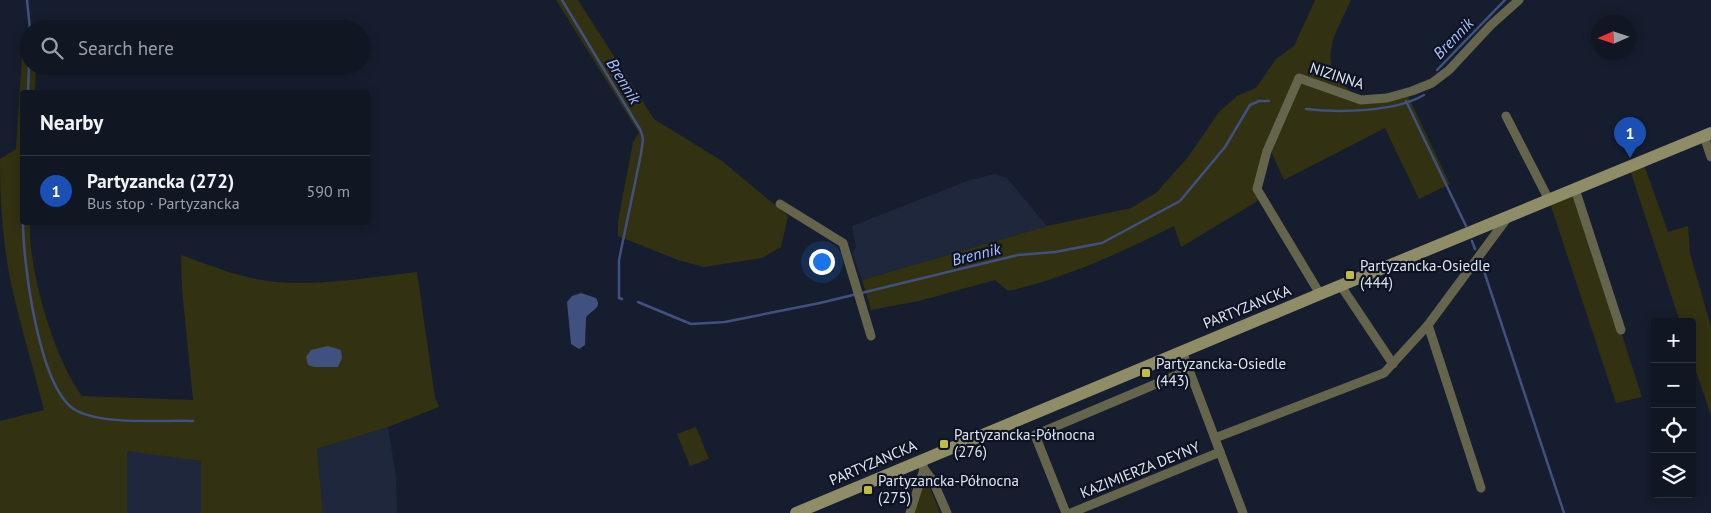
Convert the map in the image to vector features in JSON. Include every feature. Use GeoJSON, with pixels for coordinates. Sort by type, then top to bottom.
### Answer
{"type":"FeatureCollection","features":[{"type":"Feature","properties":{"kind":"main road","name":"PARTYZANCKA"},"geometry":{"type":"LineString","coordinates":[[796,513],[922,465],[1182,351],[1707,135]]}},
{"type":"Feature","properties":{"kind":"street","name":"NIZINNA"},"geometry":{"type":"LineString","coordinates":[[1320,294],[1261,196],[1258,183],[1266,151],[1298,78],[1361,100],[1380,99],[1412,91],[1432,83],[1448,70],[1491,25],[1519,0]]}},
{"type":"Feature","properties":{"kind":"street"},"geometry":{"type":"LineString","coordinates":[[1506,116],[1549,200]]}},
{"type":"Feature","properties":{"kind":"street"},"geometry":{"type":"LineString","coordinates":[[1707,135],[1711,157]]}},
{"type":"Feature","properties":{"kind":"street"},"geometry":{"type":"LineString","coordinates":[[1576,189],[1620,330]]}},
{"type":"Feature","properties":{"kind":"street"},"geometry":{"type":"LineString","coordinates":[[780,204],[842,243],[872,336]]}},
{"type":"Feature","properties":{"kind":"street"},"geometry":{"type":"LineString","coordinates":[[1215,438],[1384,372],[1428,325],[1508,217]]}},
{"type":"Feature","properties":{"kind":"street"},"geometry":{"type":"LineString","coordinates":[[1341,286],[1393,364]]}},
{"type":"Feature","properties":{"kind":"street"},"geometry":{"type":"LineString","coordinates":[[1428,325],[1481,488]]}},
{"type":"Feature","properties":{"kind":"street"},"geometry":{"type":"LineString","coordinates":[[1182,351],[1243,513]]}},
{"type":"Feature","properties":{"kind":"street"},"geometry":{"type":"LineString","coordinates":[[1066,513],[1034,435],[1189,370]]}},
{"type":"Feature","properties":{"kind":"street","name":"KAZIMIERZA DEYNY"},"geometry":{"type":"LineString","coordinates":[[1071,513],[1220,452]]}},
{"type":"Feature","properties":{"kind":"street"},"geometry":{"type":"LineString","coordinates":[[910,513],[922,465]]}},
{"type":"Feature","properties":{"kind":"street"},"geometry":{"type":"LineString","coordinates":[[922,465],[933,481],[947,513]]}},
{"type":"Feature","properties":{"kind":"shaded area"},"geometry":{"type":"Polygon","coordinates":[[[556,0],[578,0],[654,119],[722,161],[788,216],[781,247],[762,258],[704,267],[678,260],[618,236],[618,221],[633,142],[639,133],[556,0]]]}},
{"type":"Feature","properties":{"kind":"shaded area"},"geometry":{"type":"Polygon","coordinates":[[[1315,0],[1351,0],[1333,41],[1331,62],[1334,72],[1342,84],[1361,100],[1406,92],[1450,184],[1419,199],[1385,128],[1284,180],[1269,147],[1258,183],[1261,197],[1256,202],[1181,247],[1174,226],[1092,264],[1030,286],[1008,291],[995,280],[919,301],[871,310],[862,280],[1047,226],[1131,208],[1156,193],[1188,157],[1219,112],[1237,96],[1256,88],[1276,59],[1294,46],[1315,0]]]}},
{"type":"Feature","properties":{"kind":"shaded area"},"geometry":{"type":"Polygon","coordinates":[[[21,75],[36,75],[35,90],[20,90],[20,225],[30,225],[33,264],[45,313],[62,360],[82,396],[193,400],[182,289],[181,255],[240,275],[276,282],[329,282],[417,272],[435,397],[439,407],[388,427],[317,449],[323,513],[201,513],[201,461],[127,451],[127,513],[0,513],[0,421],[44,410],[13,292],[4,243],[0,159],[16,149],[21,75]]]}},
{"type":"Feature","properties":{"kind":"shaded area"},"geometry":{"type":"Polygon","coordinates":[[[1643,162],[1668,232],[1688,226],[1690,253],[1711,327],[1711,415],[1696,372],[1696,318],[1679,318],[1629,167],[1643,162]]]}},
{"type":"Feature","properties":{"kind":"shaded area"},"geometry":{"type":"Polygon","coordinates":[[[995,174],[1007,178],[1047,226],[862,280],[852,254],[856,247],[852,226],[970,180],[995,174]]]}},
{"type":"Feature","properties":{"kind":"shaded area"},"geometry":{"type":"Polygon","coordinates":[[[1575,189],[1642,397],[1616,403],[1549,200],[1575,189]]]}},
{"type":"Feature","properties":{"kind":"shaded area"},"geometry":{"type":"Polygon","coordinates":[[[388,427],[396,476],[397,513],[323,513],[317,449],[388,427]]]}},
{"type":"Feature","properties":{"kind":"shaded area"},"geometry":{"type":"Polygon","coordinates":[[[696,427],[709,459],[690,466],[677,434],[696,427]]]}},
{"type":"Feature","properties":{"kind":"shaded area"},"geometry":{"type":"Polygon","coordinates":[[[126,450],[201,461],[201,513],[127,513],[126,450]]]}},
{"type":"Feature","properties":{"kind":"shaded area"},"geometry":{"type":"Polygon","coordinates":[[[926,478],[940,513],[913,513],[926,478]]]}},
{"type":"Feature","properties":{"kind":"water"},"geometry":{"type":"Polygon","coordinates":[[[581,293],[596,298],[598,305],[586,318],[585,345],[579,349],[571,344],[567,302],[572,296],[581,293]]]}},
{"type":"Feature","properties":{"kind":"water"},"geometry":{"type":"Polygon","coordinates":[[[328,346],[341,350],[342,358],[338,367],[314,367],[308,365],[306,357],[311,350],[328,346]]]}},
{"type":"Feature","properties":{"kind":"waterway"},"geometry":{"type":"LineString","coordinates":[[27,0],[29,20]]}},
{"type":"Feature","properties":{"kind":"waterway","name":"Brennik"},"geometry":{"type":"LineString","coordinates":[[562,0],[641,131],[643,139],[619,260],[619,298],[622,299]]}},
{"type":"Feature","properties":{"kind":"waterway","name":"Brennik"},"geometry":{"type":"LineString","coordinates":[[1437,70],[1505,0]]}},
{"type":"Feature","properties":{"kind":"waterway"},"geometry":{"type":"LineString","coordinates":[[28,90],[29,75]]}},
{"type":"Feature","properties":{"kind":"waterway","name":"Brennik"},"geometry":{"type":"LineString","coordinates":[[1306,109],[1350,111],[1383,108],[1412,101],[1424,95]]}},
{"type":"Feature","properties":{"kind":"waterway","name":"Brennik"},"geometry":{"type":"LineString","coordinates":[[638,302],[691,324],[725,322],[820,303],[1018,255],[1055,252],[1102,243],[1180,201],[1225,147],[1250,105],[1259,101],[1269,101]]}},
{"type":"Feature","properties":{"kind":"waterway"},"geometry":{"type":"LineString","coordinates":[[1406,101],[1466,226]]}},
{"type":"Feature","properties":{"kind":"waterway"},"geometry":{"type":"LineString","coordinates":[[23,225],[26,266],[36,324],[43,353],[53,379],[64,399],[77,411],[102,418],[134,421],[193,421]]}},
{"type":"Feature","properties":{"kind":"waterway"},"geometry":{"type":"LineString","coordinates":[[1472,241],[1475,249]]}},
{"type":"Feature","properties":{"kind":"waterway"},"geometry":{"type":"LineString","coordinates":[[1482,265],[1564,513]]}},
{"type":"Feature","properties":{"kind":"place","name":"Partyzancka (272)"},"geometry":{"type":"Point","coordinates":[1630,158]}},
{"type":"Feature","properties":{"kind":"place","name":"Partyzancka-Osiedle (444)"},"geometry":{"type":"Point","coordinates":[1350,275]}},
{"type":"Feature","properties":{"kind":"place","name":"Partyzancka-Osiedle (443)"},"geometry":{"type":"Point","coordinates":[1146,373]}},
{"type":"Feature","properties":{"kind":"place","name":"Partyzancka-Północna (276)"},"geometry":{"type":"Point","coordinates":[944,444]}},
{"type":"Feature","properties":{"kind":"place","name":"Partyzancka-Północna (275)"},"geometry":{"type":"Point","coordinates":[868,490]}}]}
